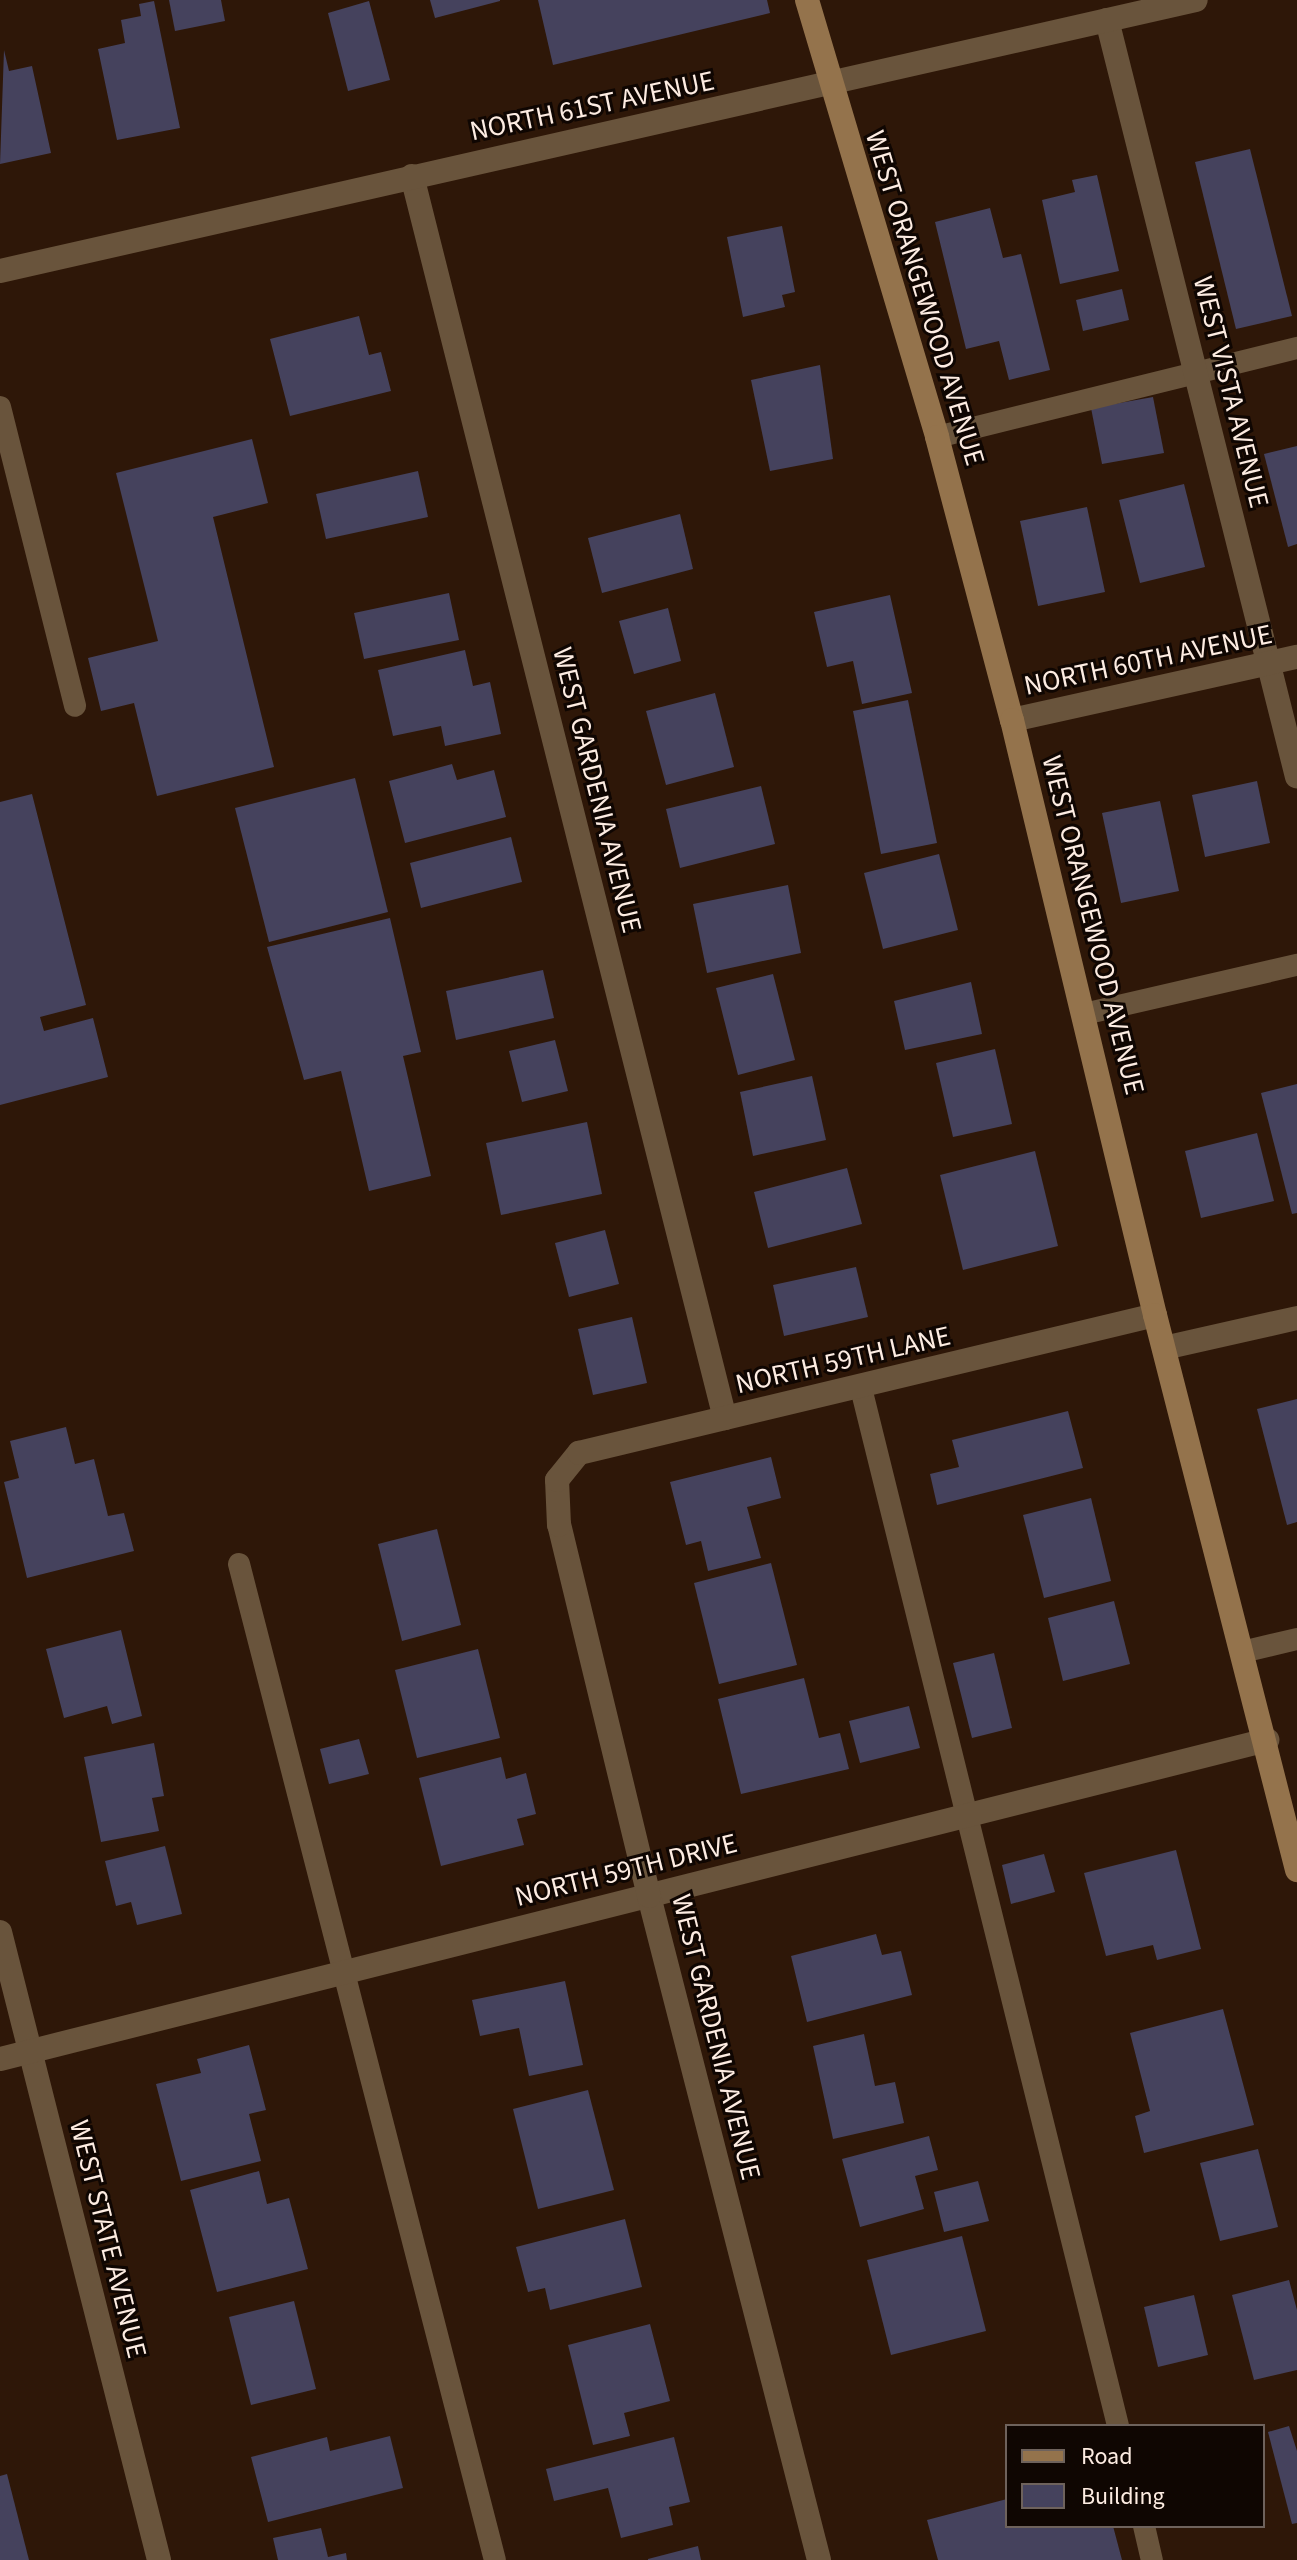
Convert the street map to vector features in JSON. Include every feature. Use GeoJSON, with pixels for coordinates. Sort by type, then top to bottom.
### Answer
{"type":"FeatureCollection","features":[{"type":"Feature","properties":{"kind":"street","name":"WEST ORANGEWOOD AVENUE"},"geometry":{"type":"LineString","coordinates":[[807,0],[829,85],[937,437],[1012,720],[1155,1315],[1267,1740],[1297,1870]]}},
{"type":"Feature","properties":{"kind":"street","name":"NORTH 61ST AVENUE"},"geometry":{"type":"LineString","coordinates":[[0,271],[1196,0]]}},
{"type":"Feature","properties":{"kind":"street","name":"WEST VISTA AVENUE"},"geometry":{"type":"LineString","coordinates":[[1107,20],[1297,777]]}},
{"type":"Feature","properties":{"kind":"street","name":"WEST GARDENIA AVENUE"},"geometry":{"type":"LineString","coordinates":[[412,176],[725,1418]]}},
{"type":"Feature","properties":{"kind":"street","name":"NORTH 60TH AVENUE"},"geometry":{"type":"LineString","coordinates":[[1012,720],[1297,657]]}},
{"type":"Feature","properties":{"kind":"street","name":"NORTH 59TH LANE"},"geometry":{"type":"LineString","coordinates":[[557,1480],[579,1453],[861,1388],[1155,1315]]}},
{"type":"Feature","properties":{"kind":"street"},"geometry":{"type":"LineString","coordinates":[[1164,1348],[1297,1318]]}},
{"type":"Feature","properties":{"kind":"street","name":"WEST GARDENIA AVENUE"},"geometry":{"type":"LineString","coordinates":[[557,1480],[559,1525],[649,1896],[819,2560]]}},
{"type":"Feature","properties":{"kind":"street","name":"NORTH 59TH DRIVE"},"geometry":{"type":"LineString","coordinates":[[0,2059],[1267,1740]]}},
{"type":"Feature","properties":{"kind":"street","name":"WEST STATE AVENUE"},"geometry":{"type":"LineString","coordinates":[[0,1932],[159,2560]]}},
{"type":"Feature","properties":{"kind":"lane"},"geometry":{"type":"LineString","coordinates":[[937,437],[1297,348]]}},
{"type":"Feature","properties":{"kind":"lane"},"geometry":{"type":"LineString","coordinates":[[0,407],[75,706]]}},
{"type":"Feature","properties":{"kind":"lane"},"geometry":{"type":"LineString","coordinates":[[1084,1014],[1297,965]]}},
{"type":"Feature","properties":{"kind":"lane"},"geometry":{"type":"LineString","coordinates":[[861,1388],[1117,2424]]}},
{"type":"Feature","properties":{"kind":"lane"},"geometry":{"type":"LineString","coordinates":[[239,1564],[495,2560]]}},
{"type":"Feature","properties":{"kind":"lane"},"geometry":{"type":"LineString","coordinates":[[1242,1652],[1297,1639]]}},
{"type":"Feature","properties":{"kind":"lane"},"geometry":{"type":"LineString","coordinates":[[1144,2528],[1152,2560]]}},
{"type":"Feature","properties":{"kind":"building"},"geometry":{"type":"Polygon","coordinates":[[[169,0],[221,0],[225,21],[175,31],[169,0]]]}},
{"type":"Feature","properties":{"kind":"building"},"geometry":{"type":"Polygon","coordinates":[[[430,0],[500,0],[500,1],[435,18],[430,0]]]}},
{"type":"Feature","properties":{"kind":"building"},"geometry":{"type":"Polygon","coordinates":[[[538,0],[767,0],[770,13],[553,65],[538,0]]]}},
{"type":"Feature","properties":{"kind":"building"},"geometry":{"type":"Polygon","coordinates":[[[154,1],[180,128],[117,140],[98,49],[125,43],[121,20],[141,16],[139,4],[154,1]]]}},
{"type":"Feature","properties":{"kind":"building"},"geometry":{"type":"Polygon","coordinates":[[[369,1],[390,80],[348,91],[328,13],[369,1]]]}},
{"type":"Feature","properties":{"kind":"building"},"geometry":{"type":"Polygon","coordinates":[[[4,50],[9,71],[32,66],[51,153],[0,164],[4,50]]]}},
{"type":"Feature","properties":{"kind":"building"},"geometry":{"type":"Polygon","coordinates":[[[1250,149],[1292,316],[1236,329],[1195,162],[1250,149]]]}},
{"type":"Feature","properties":{"kind":"building"},"geometry":{"type":"Polygon","coordinates":[[[1097,175],[1119,271],[1060,284],[1042,200],[1075,192],[1072,180],[1097,175]]]}},
{"type":"Feature","properties":{"kind":"building"},"geometry":{"type":"Polygon","coordinates":[[[990,208],[1003,258],[1021,254],[1050,370],[1009,380],[999,341],[966,349],[935,222],[990,208]]]}},
{"type":"Feature","properties":{"kind":"building"},"geometry":{"type":"Polygon","coordinates":[[[782,226],[795,292],[782,295],[785,307],[743,317],[727,237],[782,226]]]}},
{"type":"Feature","properties":{"kind":"building"},"geometry":{"type":"Polygon","coordinates":[[[1122,289],[1129,320],[1083,331],[1076,300],[1122,289]]]}},
{"type":"Feature","properties":{"kind":"building"},"geometry":{"type":"Polygon","coordinates":[[[359,316],[369,355],[381,352],[391,391],[290,416],[270,339],[359,316]]]}},
{"type":"Feature","properties":{"kind":"building"},"geometry":{"type":"Polygon","coordinates":[[[820,365],[833,459],[770,471],[751,380],[820,365]]]}},
{"type":"Feature","properties":{"kind":"building"},"geometry":{"type":"Polygon","coordinates":[[[1153,397],[1164,453],[1102,464],[1091,408],[1153,397]]]}},
{"type":"Feature","properties":{"kind":"building"},"geometry":{"type":"Polygon","coordinates":[[[252,439],[268,503],[213,517],[274,767],[157,796],[134,703],[101,711],[88,658],[158,641],[116,473],[252,439]]]}},
{"type":"Feature","properties":{"kind":"building"},"geometry":{"type":"Polygon","coordinates":[[[1297,446],[1297,544],[1288,547],[1264,454],[1297,446]]]}},
{"type":"Feature","properties":{"kind":"building"},"geometry":{"type":"Polygon","coordinates":[[[418,471],[428,517],[326,539],[316,494],[418,471]]]}},
{"type":"Feature","properties":{"kind":"building"},"geometry":{"type":"Polygon","coordinates":[[[1184,484],[1205,567],[1140,583],[1119,500],[1184,484]]]}},
{"type":"Feature","properties":{"kind":"building"},"geometry":{"type":"Polygon","coordinates":[[[1087,507],[1105,592],[1038,606],[1020,521],[1087,507]]]}},
{"type":"Feature","properties":{"kind":"building"},"geometry":{"type":"Polygon","coordinates":[[[680,514],[693,569],[602,593],[588,538],[680,514]]]}},
{"type":"Feature","properties":{"kind":"building"},"geometry":{"type":"Polygon","coordinates":[[[449,593],[459,640],[364,659],[354,613],[449,593]]]}},
{"type":"Feature","properties":{"kind":"building"},"geometry":{"type":"Polygon","coordinates":[[[890,595],[912,693],[862,704],[853,661],[827,667],[814,612],[890,595]]]}},
{"type":"Feature","properties":{"kind":"building"},"geometry":{"type":"Polygon","coordinates":[[[668,608],[681,661],[634,674],[619,621],[668,608]]]}},
{"type":"Feature","properties":{"kind":"building"},"geometry":{"type":"Polygon","coordinates":[[[465,650],[473,686],[490,682],[501,734],[445,746],[441,726],[393,736],[378,670],[465,650]]]}},
{"type":"Feature","properties":{"kind":"building"},"geometry":{"type":"Polygon","coordinates":[[[715,693],[734,767],[666,785],[646,711],[715,693]]]}},
{"type":"Feature","properties":{"kind":"building"},"geometry":{"type":"Polygon","coordinates":[[[908,700],[937,843],[881,854],[853,711],[908,700]]]}},
{"type":"Feature","properties":{"kind":"building"},"geometry":{"type":"Polygon","coordinates":[[[452,764],[457,780],[494,770],[506,817],[405,843],[389,781],[452,764]]]}},
{"type":"Feature","properties":{"kind":"building"},"geometry":{"type":"Polygon","coordinates":[[[355,778],[388,912],[269,942],[235,808],[355,778]]]}},
{"type":"Feature","properties":{"kind":"building"},"geometry":{"type":"Polygon","coordinates":[[[1257,781],[1270,843],[1205,857],[1192,795],[1257,781]]]}},
{"type":"Feature","properties":{"kind":"building"},"geometry":{"type":"Polygon","coordinates":[[[761,786],[775,844],[680,868],[666,809],[761,786]]]}},
{"type":"Feature","properties":{"kind":"building"},"geometry":{"type":"Polygon","coordinates":[[[32,794],[86,1005],[40,1017],[44,1031],[93,1018],[108,1077],[0,1105],[0,802],[32,794]]]}},
{"type":"Feature","properties":{"kind":"building"},"geometry":{"type":"Polygon","coordinates":[[[1160,801],[1179,891],[1121,903],[1102,813],[1160,801]]]}},
{"type":"Feature","properties":{"kind":"building"},"geometry":{"type":"Polygon","coordinates":[[[511,837],[522,882],[421,908],[410,863],[511,837]]]}},
{"type":"Feature","properties":{"kind":"building"},"geometry":{"type":"Polygon","coordinates":[[[939,854],[958,930],[883,949],[864,873],[939,854]]]}},
{"type":"Feature","properties":{"kind":"building"},"geometry":{"type":"Polygon","coordinates":[[[788,885],[801,953],[707,973],[693,904],[788,885]]]}},
{"type":"Feature","properties":{"kind":"building"},"geometry":{"type":"Polygon","coordinates":[[[390,918],[421,1052],[403,1056],[431,1176],[369,1191],[341,1071],[304,1080],[267,947],[390,918]]]}},
{"type":"Feature","properties":{"kind":"building"},"geometry":{"type":"Polygon","coordinates":[[[543,970],[554,1018],[456,1040],[446,991],[543,970]]]}},
{"type":"Feature","properties":{"kind":"building"},"geometry":{"type":"Polygon","coordinates":[[[773,974],[795,1060],[738,1075],[716,988],[773,974]]]}},
{"type":"Feature","properties":{"kind":"building"},"geometry":{"type":"Polygon","coordinates":[[[971,982],[982,1034],[905,1050],[894,1001],[971,982]]]}},
{"type":"Feature","properties":{"kind":"building"},"geometry":{"type":"Polygon","coordinates":[[[555,1040],[568,1091],[522,1102],[509,1051],[555,1040]]]}},
{"type":"Feature","properties":{"kind":"building"},"geometry":{"type":"Polygon","coordinates":[[[995,1049],[1012,1124],[953,1137],[936,1063],[995,1049]]]}},
{"type":"Feature","properties":{"kind":"building"},"geometry":{"type":"Polygon","coordinates":[[[812,1076],[826,1140],[753,1156],[740,1092],[812,1076]]]}},
{"type":"Feature","properties":{"kind":"building"},"geometry":{"type":"Polygon","coordinates":[[[1297,1084],[1297,1213],[1292,1214],[1261,1093],[1297,1084]]]}},
{"type":"Feature","properties":{"kind":"building"},"geometry":{"type":"Polygon","coordinates":[[[587,1122],[602,1194],[501,1215],[486,1143],[587,1122]]]}},
{"type":"Feature","properties":{"kind":"building"},"geometry":{"type":"Polygon","coordinates":[[[1257,1133],[1274,1201],[1201,1218],[1185,1151],[1257,1133]]]}},
{"type":"Feature","properties":{"kind":"building"},"geometry":{"type":"Polygon","coordinates":[[[1035,1151],[1058,1246],[963,1270],[940,1175],[1035,1151]]]}},
{"type":"Feature","properties":{"kind":"building"},"geometry":{"type":"Polygon","coordinates":[[[847,1168],[862,1224],[768,1248],[754,1192],[847,1168]]]}},
{"type":"Feature","properties":{"kind":"building"},"geometry":{"type":"Polygon","coordinates":[[[605,1230],[619,1284],[569,1297],[555,1243],[605,1230]]]}},
{"type":"Feature","properties":{"kind":"building"},"geometry":{"type":"Polygon","coordinates":[[[856,1267],[868,1317],[784,1336],[773,1285],[856,1267]]]}},
{"type":"Feature","properties":{"kind":"building"},"geometry":{"type":"Polygon","coordinates":[[[632,1317],[647,1383],[593,1395],[578,1329],[632,1317]]]}},
{"type":"Feature","properties":{"kind":"building"},"geometry":{"type":"Polygon","coordinates":[[[1297,1399],[1297,1522],[1287,1525],[1257,1409],[1297,1399]]]}},
{"type":"Feature","properties":{"kind":"building"},"geometry":{"type":"Polygon","coordinates":[[[1068,1411],[1083,1468],[937,1505],[930,1474],[959,1467],[952,1440],[1068,1411]]]}},
{"type":"Feature","properties":{"kind":"building"},"geometry":{"type":"Polygon","coordinates":[[[66,1427],[75,1464],[94,1459],[108,1516],[124,1513],[134,1551],[27,1578],[4,1482],[19,1478],[10,1441],[66,1427]]]}},
{"type":"Feature","properties":{"kind":"building"},"geometry":{"type":"Polygon","coordinates":[[[771,1457],[781,1498],[747,1507],[761,1558],[708,1571],[701,1541],[686,1545],[670,1482],[771,1457]]]}},
{"type":"Feature","properties":{"kind":"building"},"geometry":{"type":"Polygon","coordinates":[[[1091,1498],[1111,1581],[1044,1598],[1023,1515],[1091,1498]]]}},
{"type":"Feature","properties":{"kind":"building"},"geometry":{"type":"Polygon","coordinates":[[[437,1529],[461,1625],[402,1641],[378,1544],[437,1529]]]}},
{"type":"Feature","properties":{"kind":"building"},"geometry":{"type":"Polygon","coordinates":[[[771,1563],[797,1665],[719,1684],[694,1583],[771,1563]]]}},
{"type":"Feature","properties":{"kind":"building"},"geometry":{"type":"Polygon","coordinates":[[[1114,1601],[1130,1664],[1063,1681],[1048,1618],[1114,1601]]]}},
{"type":"Feature","properties":{"kind":"building"},"geometry":{"type":"Polygon","coordinates":[[[121,1630],[142,1716],[112,1724],[107,1706],[64,1718],[46,1649],[121,1630]]]}},
{"type":"Feature","properties":{"kind":"building"},"geometry":{"type":"Polygon","coordinates":[[[478,1649],[500,1738],[417,1758],[395,1670],[478,1649]]]}},
{"type":"Feature","properties":{"kind":"building"},"geometry":{"type":"Polygon","coordinates":[[[994,1653],[1012,1728],[972,1738],[953,1663],[994,1653]]]}},
{"type":"Feature","properties":{"kind":"building"},"geometry":{"type":"Polygon","coordinates":[[[804,1678],[819,1738],[840,1733],[849,1769],[741,1794],[718,1699],[804,1678]]]}},
{"type":"Feature","properties":{"kind":"building"},"geometry":{"type":"Polygon","coordinates":[[[909,1706],[920,1748],[860,1763],[849,1721],[909,1706]]]}},
{"type":"Feature","properties":{"kind":"building"},"geometry":{"type":"Polygon","coordinates":[[[359,1739],[369,1774],[329,1784],[320,1749],[359,1739]]]}},
{"type":"Feature","properties":{"kind":"building"},"geometry":{"type":"Polygon","coordinates":[[[154,1743],[164,1796],[152,1798],[159,1831],[101,1842],[84,1757],[154,1743]]]}},
{"type":"Feature","properties":{"kind":"building"},"geometry":{"type":"Polygon","coordinates":[[[501,1757],[506,1779],[526,1773],[536,1814],[517,1819],[524,1845],[441,1866],[419,1778],[501,1757]]]}},
{"type":"Feature","properties":{"kind":"building"},"geometry":{"type":"Polygon","coordinates":[[[165,1846],[182,1914],[137,1925],[131,1902],[116,1906],[105,1861],[165,1846]]]}},
{"type":"Feature","properties":{"kind":"building"},"geometry":{"type":"Polygon","coordinates":[[[1176,1850],[1201,1949],[1157,1960],[1153,1945],[1106,1956],[1084,1873],[1176,1850]]]}},
{"type":"Feature","properties":{"kind":"building"},"geometry":{"type":"Polygon","coordinates":[[[1044,1854],[1055,1892],[1011,1904],[1002,1865],[1044,1854]]]}},
{"type":"Feature","properties":{"kind":"building"},"geometry":{"type":"Polygon","coordinates":[[[876,1934],[882,1955],[901,1951],[912,1995],[807,2022],[791,1956],[876,1934]]]}},
{"type":"Feature","properties":{"kind":"building"},"geometry":{"type":"Polygon","coordinates":[[[565,1981],[583,2065],[529,2076],[519,2028],[480,2036],[472,2000],[565,1981]]]}},
{"type":"Feature","properties":{"kind":"building"},"geometry":{"type":"Polygon","coordinates":[[[1223,2009],[1254,2125],[1144,2153],[1135,2116],[1150,2111],[1130,2033],[1223,2009]]]}},
{"type":"Feature","properties":{"kind":"building"},"geometry":{"type":"Polygon","coordinates":[[[864,2034],[875,2086],[895,2082],[904,2123],[833,2139],[813,2046],[864,2034]]]}},
{"type":"Feature","properties":{"kind":"building"},"geometry":{"type":"Polygon","coordinates":[[[249,2045],[266,2110],[249,2114],[261,2161],[181,2181],[156,2084],[201,2073],[197,2059],[249,2045]]]}},
{"type":"Feature","properties":{"kind":"building"},"geometry":{"type":"Polygon","coordinates":[[[588,2090],[614,2190],[538,2209],[513,2109],[588,2090]]]}},
{"type":"Feature","properties":{"kind":"building"},"geometry":{"type":"Polygon","coordinates":[[[929,2136],[938,2170],[915,2176],[924,2209],[860,2227],[842,2159],[929,2136]]]}},
{"type":"Feature","properties":{"kind":"building"},"geometry":{"type":"Polygon","coordinates":[[[1258,2149],[1278,2227],[1220,2241],[1200,2163],[1258,2149]]]}},
{"type":"Feature","properties":{"kind":"building"},"geometry":{"type":"Polygon","coordinates":[[[259,2171],[267,2204],[289,2198],[308,2269],[217,2292],[190,2190],[259,2171]]]}},
{"type":"Feature","properties":{"kind":"building"},"geometry":{"type":"Polygon","coordinates":[[[978,2181],[989,2221],[944,2232],[934,2192],[978,2181]]]}},
{"type":"Feature","properties":{"kind":"building"},"geometry":{"type":"Polygon","coordinates":[[[625,2219],[642,2287],[550,2310],[545,2288],[528,2292],[516,2247],[625,2219]]]}},
{"type":"Feature","properties":{"kind":"building"},"geometry":{"type":"Polygon","coordinates":[[[962,2236],[986,2331],[891,2355],[867,2260],[962,2236]]]}},
{"type":"Feature","properties":{"kind":"building"},"geometry":{"type":"Polygon","coordinates":[[[1289,2280],[1297,2310],[1297,2370],[1254,2380],[1232,2295],[1289,2280]]]}},
{"type":"Feature","properties":{"kind":"building"},"geometry":{"type":"Polygon","coordinates":[[[1194,2295],[1208,2355],[1158,2367],[1144,2307],[1194,2295]]]}},
{"type":"Feature","properties":{"kind":"building"},"geometry":{"type":"Polygon","coordinates":[[[294,2301],[316,2389],[251,2405],[229,2317],[294,2301]]]}},
{"type":"Feature","properties":{"kind":"building"},"geometry":{"type":"Polygon","coordinates":[[[650,2324],[670,2401],[624,2413],[630,2436],[593,2445],[568,2345],[650,2324]]]}},
{"type":"Feature","properties":{"kind":"building"},"geometry":{"type":"Polygon","coordinates":[[[1289,2426],[1297,2451],[1297,2523],[1292,2524],[1268,2432],[1289,2426]]]}},
{"type":"Feature","properties":{"kind":"building"},"geometry":{"type":"Polygon","coordinates":[[[390,2436],[403,2488],[268,2522],[251,2457],[327,2437],[330,2451],[390,2436]]]}},
{"type":"Feature","properties":{"kind":"building"},"geometry":{"type":"Polygon","coordinates":[[[674,2437],[690,2502],[669,2507],[673,2525],[621,2538],[608,2488],[554,2501],[546,2469],[674,2437]]]}},
{"type":"Feature","properties":{"kind":"building"},"geometry":{"type":"Polygon","coordinates":[[[7,2474],[29,2560],[0,2560],[0,2476],[7,2474]]]}},
{"type":"Feature","properties":{"kind":"building"},"geometry":{"type":"Polygon","coordinates":[[[1005,2500],[1005,2528],[1114,2528],[1122,2560],[938,2560],[927,2520],[1005,2500]]]}},
{"type":"Feature","properties":{"kind":"building"},"geometry":{"type":"Polygon","coordinates":[[[321,2528],[328,2557],[346,2553],[347,2560],[278,2560],[273,2538],[321,2528]]]}},
{"type":"Feature","properties":{"kind":"building"},"geometry":{"type":"Polygon","coordinates":[[[698,2546],[701,2560],[648,2560],[648,2559],[698,2546]]]}}]}
